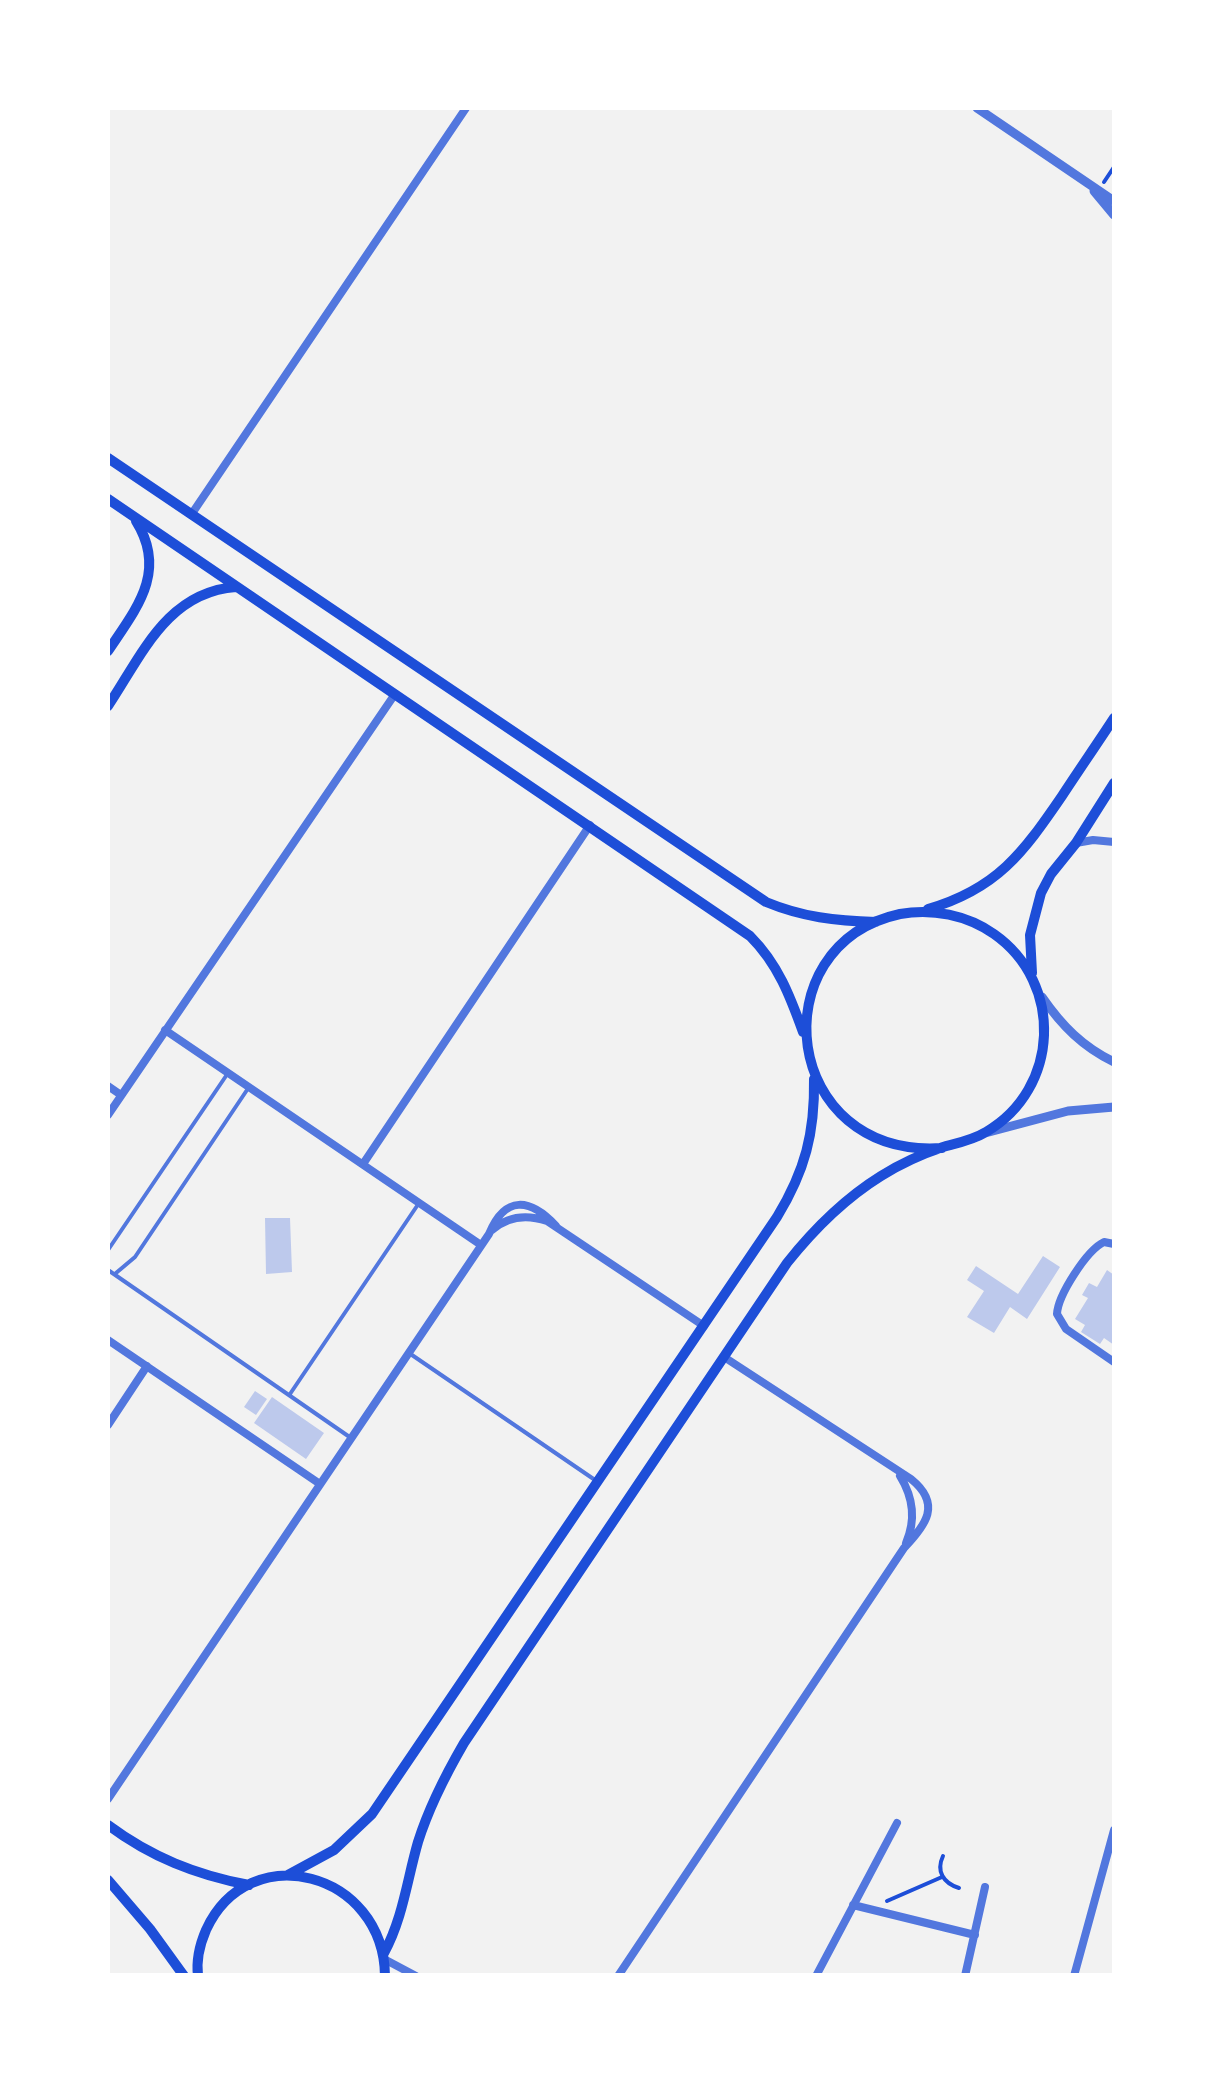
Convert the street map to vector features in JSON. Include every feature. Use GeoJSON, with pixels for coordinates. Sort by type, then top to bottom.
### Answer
{"type":"FeatureCollection","features":[{"type":"Feature","properties":{"kind":"main road"},"geometry":{"type":"LineString","coordinates":[[108,458],[755,895],[790,912],[815,918],[876,922]]}},
{"type":"Feature","properties":{"kind":"main road"},"geometry":{"type":"LineString","coordinates":[[108,499],[750,936],[766,951],[788,989],[814,1073],[811,1134],[793,1191],[372,1814],[334,1850],[288,1875]]}},
{"type":"Feature","properties":{"kind":"main road"},"geometry":{"type":"LineString","coordinates":[[108,651],[136,610],[148,579],[147,546],[132,516]]}},
{"type":"Feature","properties":{"kind":"main road"},"geometry":{"type":"LineString","coordinates":[[108,706],[171,614],[202,594],[238,587]]}},
{"type":"Feature","properties":{"kind":"main road"},"geometry":{"type":"LineString","coordinates":[[920,912],[972,892],[1017,858],[1114,718]]}},
{"type":"Feature","properties":{"kind":"main road"},"geometry":{"type":"LineString","coordinates":[[1032,979],[1030,936],[1041,893],[1114,783]]}},
{"type":"Feature","properties":{"kind":"main road"},"geometry":{"type":"LineString","coordinates":[[384,1956],[396,1930],[420,1836],[464,1743],[786,1263],[830,1214],[882,1175],[965,1142],[1004,1119],[1019,1103],[1040,1064],[1044,1042],[1042,997],[1010,947],[978,924],[959,916],[905,913],[876,922],[842,945],[823,970],[810,998],[806,1040]]}},
{"type":"Feature","properties":{"kind":"main road"},"geometry":{"type":"LineString","coordinates":[[814,1073],[832,1104],[858,1128],[889,1144],[942,1148]]}},
{"type":"Feature","properties":{"kind":"main road"},"geometry":{"type":"LineString","coordinates":[[108,1825],[184,1869],[249,1885]]}},
{"type":"Feature","properties":{"kind":"main road"},"geometry":{"type":"LineString","coordinates":[[198,1976],[201,1942],[212,1919],[228,1900],[249,1885],[288,1875],[315,1878],[340,1889],[360,1906],[375,1928],[384,1956],[384,1976]]}},
{"type":"Feature","properties":{"kind":"main road"},"geometry":{"type":"LineString","coordinates":[[109,1883],[150,1929],[184,1976]]}},
{"type":"Feature","properties":{"kind":"street"},"geometry":{"type":"LineString","coordinates":[[190,515],[466,108]]}},
{"type":"Feature","properties":{"kind":"street"},"geometry":{"type":"LineString","coordinates":[[976,108],[1114,202]]}},
{"type":"Feature","properties":{"kind":"street"},"geometry":{"type":"LineString","coordinates":[[1082,179],[1114,215]]}},
{"type":"Feature","properties":{"kind":"street"},"geometry":{"type":"LineString","coordinates":[[108,1114],[394,694]]}},
{"type":"Feature","properties":{"kind":"street"},"geometry":{"type":"LineString","coordinates":[[363,1164],[590,825]]}},
{"type":"Feature","properties":{"kind":"street"},"geometry":{"type":"LineString","coordinates":[[1076,843],[1114,842]]}},
{"type":"Feature","properties":{"kind":"street"},"geometry":{"type":"LineString","coordinates":[[1042,997],[1076,1038],[1114,1062]]}},
{"type":"Feature","properties":{"kind":"street"},"geometry":{"type":"LineString","coordinates":[[166,1030],[480,1245]]}},
{"type":"Feature","properties":{"kind":"street"},"geometry":{"type":"LineString","coordinates":[[108,1086],[121,1094]]}},
{"type":"Feature","properties":{"kind":"street"},"geometry":{"type":"LineString","coordinates":[[986,1132],[1068,1111],[1114,1107]]}},
{"type":"Feature","properties":{"kind":"street"},"geometry":{"type":"LineString","coordinates":[[108,1799],[502,1210],[524,1204],[535,1207],[556,1226],[704,1326]]}},
{"type":"Feature","properties":{"kind":"street"},"geometry":{"type":"LineString","coordinates":[[1114,1244],[1104,1242],[1092,1249],[1061,1297],[1058,1314],[1066,1329],[1114,1362]]}},
{"type":"Feature","properties":{"kind":"street"},"geometry":{"type":"LineString","coordinates":[[108,1340],[320,1484]]}},
{"type":"Feature","properties":{"kind":"street"},"geometry":{"type":"LineString","coordinates":[[618,1976],[904,1548],[924,1524],[928,1512],[922,1488],[724,1357]]}},
{"type":"Feature","properties":{"kind":"street"},"geometry":{"type":"LineString","coordinates":[[108,1424],[146,1366]]}},
{"type":"Feature","properties":{"kind":"street"},"geometry":{"type":"LineString","coordinates":[[897,1472],[912,1509],[910,1536],[904,1548]]}},
{"type":"Feature","properties":{"kind":"street"},"geometry":{"type":"LineString","coordinates":[[816,1976],[897,1823]]}},
{"type":"Feature","properties":{"kind":"street"},"geometry":{"type":"LineString","coordinates":[[1074,1976],[1114,1830]]}},
{"type":"Feature","properties":{"kind":"street"},"geometry":{"type":"LineString","coordinates":[[966,1976],[985,1887]]}},
{"type":"Feature","properties":{"kind":"street"},"geometry":{"type":"LineString","coordinates":[[852,1905],[975,1935]]}},
{"type":"Feature","properties":{"kind":"street"},"geometry":{"type":"LineString","coordinates":[[384,1956],[416,1976]]}},
{"type":"Feature","properties":{"kind":"lane"},"geometry":{"type":"LineString","coordinates":[[108,1250],[228,1073]]}},
{"type":"Feature","properties":{"kind":"lane"},"geometry":{"type":"LineString","coordinates":[[114,1275],[130,1264],[250,1087]]}},
{"type":"Feature","properties":{"kind":"lane"},"geometry":{"type":"LineString","coordinates":[[289,1395],[420,1203]]}},
{"type":"Feature","properties":{"kind":"lane"},"geometry":{"type":"LineString","coordinates":[[108,1270],[351,1438]]}},
{"type":"Feature","properties":{"kind":"lane"},"geometry":{"type":"LineString","coordinates":[[409,1353],[598,1482]]}},
{"type":"Feature","properties":{"kind":"path"},"geometry":{"type":"LineString","coordinates":[[943,1856],[942,1877],[958,1888]]}},
{"type":"Feature","properties":{"kind":"path"},"geometry":{"type":"LineString","coordinates":[[869,1909],[942,1877]]}},
{"type":"Feature","properties":{"kind":"building"},"geometry":{"type":"Polygon","coordinates":[[[265,1218],[290,1218],[292,1272],[266,1274],[265,1218]]]}},
{"type":"Feature","properties":{"kind":"building"},"geometry":{"type":"Polygon","coordinates":[[[1043,1256],[1060,1267],[1027,1319],[1010,1307],[994,1333],[967,1317],[984,1291],[967,1280],[976,1266],[1018,1294],[1043,1256]]]}},
{"type":"Feature","properties":{"kind":"building"},"geometry":{"type":"Polygon","coordinates":[[[1107,1270],[1114,1275],[1114,1345],[1104,1338],[1100,1344],[1081,1332],[1085,1325],[1075,1319],[1088,1298],[1082,1295],[1089,1283],[1097,1287],[1107,1270]]]}},
{"type":"Feature","properties":{"kind":"building"},"geometry":{"type":"Polygon","coordinates":[[[255,1391],[267,1399],[256,1415],[244,1407],[255,1391]]]}},
{"type":"Feature","properties":{"kind":"building"},"geometry":{"type":"Polygon","coordinates":[[[272,1397],[324,1433],[306,1459],[254,1423],[272,1397]]]}}]}
